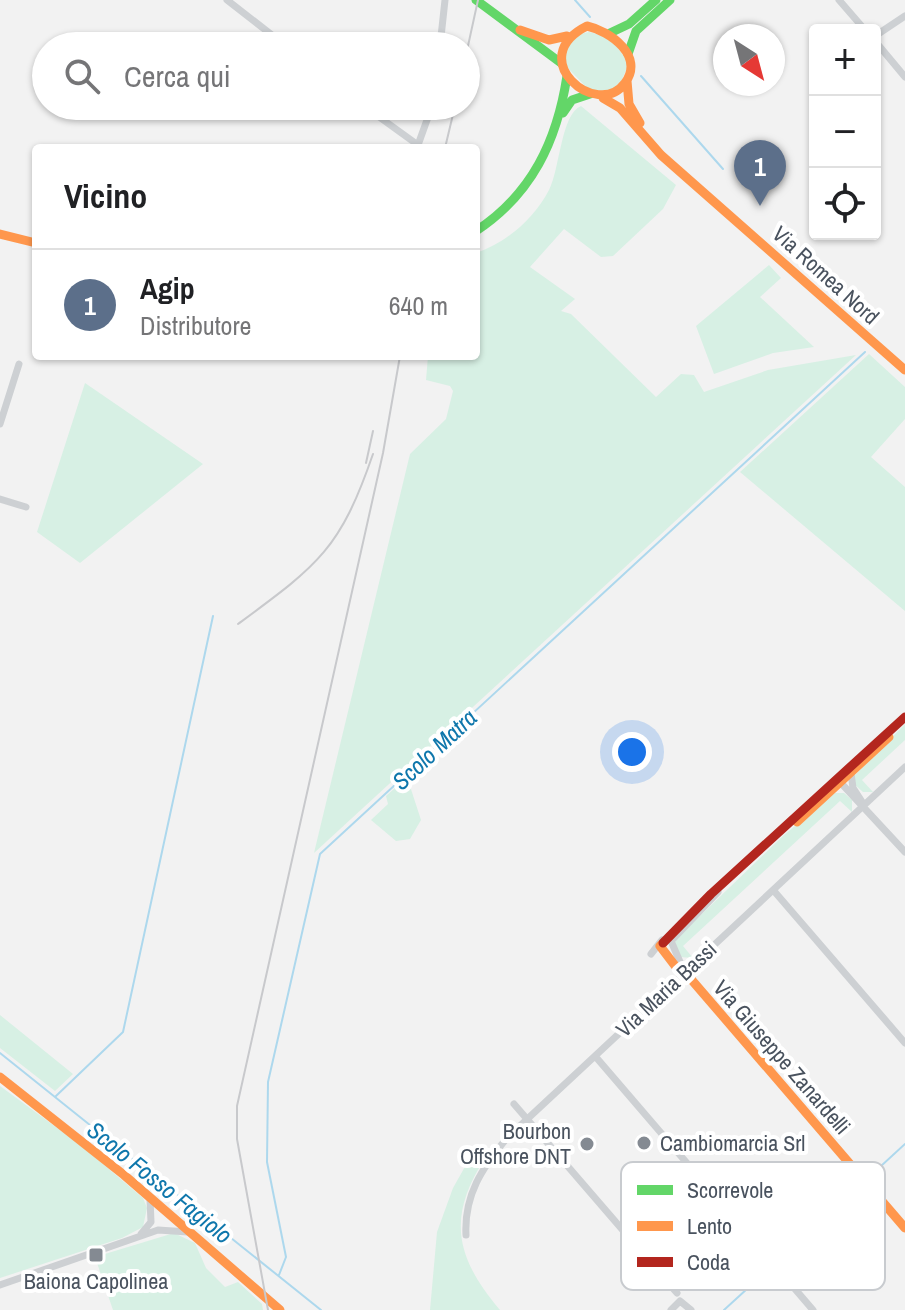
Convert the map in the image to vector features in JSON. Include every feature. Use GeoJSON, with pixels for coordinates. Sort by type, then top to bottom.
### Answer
{"type":"FeatureCollection","features":[{"type":"Feature","properties":{"kind":"main road"},"geometry":{"type":"LineString","coordinates":[[476,0],[561,63]]}},
{"type":"Feature","properties":{"kind":"main road"},"geometry":{"type":"LineString","coordinates":[[610,33],[629,24],[656,0]]}},
{"type":"Feature","properties":{"kind":"main road"},"geometry":{"type":"LineString","coordinates":[[628,54],[636,31],[670,0]]}},
{"type":"Feature","properties":{"kind":"main road"},"geometry":{"type":"LineString","coordinates":[[509,25],[549,40],[587,26],[610,33],[628,54],[631,69],[627,81],[619,90],[603,98],[590,94],[567,76],[561,63],[562,45],[569,34]]}},
{"type":"Feature","properties":{"kind":"main road"},"geometry":{"type":"LineString","coordinates":[[480,228],[503,213],[526,190],[547,153],[567,76]]}},
{"type":"Feature","properties":{"kind":"main road","name":"Via Romea Nord"},"geometry":{"type":"LineString","coordinates":[[627,81],[629,104],[651,143]]}},
{"type":"Feature","properties":{"kind":"main road"},"geometry":{"type":"LineString","coordinates":[[556,127],[568,104],[590,94]]}},
{"type":"Feature","properties":{"kind":"main road","name":"Via Romea Nord"},"geometry":{"type":"LineString","coordinates":[[603,98],[620,108],[651,143],[905,370]]}},
{"type":"Feature","properties":{"kind":"main road"},"geometry":{"type":"LineString","coordinates":[[0,234],[32,242]]}},
{"type":"Feature","properties":{"kind":"main road"},"geometry":{"type":"LineString","coordinates":[[668,952],[660,946],[696,908],[905,717]]}},
{"type":"Feature","properties":{"kind":"main road"},"geometry":{"type":"LineString","coordinates":[[771,841],[837,786],[905,717]]}},
{"type":"Feature","properties":{"kind":"main road"},"geometry":{"type":"LineString","coordinates":[[800,812],[837,786],[875,743]]}},
{"type":"Feature","properties":{"kind":"main road","name":"Via Giuseppe Zanardelli"},"geometry":{"type":"LineString","coordinates":[[668,952],[849,1162]]}},
{"type":"Feature","properties":{"kind":"main road"},"geometry":{"type":"LineString","coordinates":[[0,1077],[148,1195],[280,1308]]}},
{"type":"Feature","properties":{"kind":"main road","name":"Via Giuseppe Zanardelli"},"geometry":{"type":"LineString","coordinates":[[885,1205],[905,1228]]}},
{"type":"Feature","properties":{"kind":"street"},"geometry":{"type":"LineString","coordinates":[[227,0],[268,32]]}},
{"type":"Feature","properties":{"kind":"street"},"geometry":{"type":"LineString","coordinates":[[442,32],[445,0]]}},
{"type":"Feature","properties":{"kind":"street"},"geometry":{"type":"LineString","coordinates":[[839,0],[860,24]]}},
{"type":"Feature","properties":{"kind":"street"},"geometry":{"type":"LineString","coordinates":[[881,34],[905,16]]}},
{"type":"Feature","properties":{"kind":"street"},"geometry":{"type":"LineString","coordinates":[[881,47],[905,77]]}},
{"type":"Feature","properties":{"kind":"street"},"geometry":{"type":"LineString","coordinates":[[383,120],[417,144]]}},
{"type":"Feature","properties":{"kind":"street"},"geometry":{"type":"LineString","coordinates":[[418,144],[427,120]]}},
{"type":"Feature","properties":{"kind":"street"},"geometry":{"type":"LineString","coordinates":[[0,424],[19,364]]}},
{"type":"Feature","properties":{"kind":"street"},"geometry":{"type":"LineString","coordinates":[[0,499],[26,507]]}},
{"type":"Feature","properties":{"kind":"street","name":"Via Maria Bassi"},"geometry":{"type":"LineString","coordinates":[[466,1235],[470,1193],[479,1175],[527,1118],[905,767]]}},
{"type":"Feature","properties":{"kind":"street"},"geometry":{"type":"LineString","coordinates":[[850,790],[851,773]]}},
{"type":"Feature","properties":{"kind":"street"},"geometry":{"type":"LineString","coordinates":[[837,786],[850,790],[905,852]]}},
{"type":"Feature","properties":{"kind":"street"},"geometry":{"type":"LineString","coordinates":[[668,952],[671,941],[724,885]]}},
{"type":"Feature","properties":{"kind":"street"},"geometry":{"type":"LineString","coordinates":[[774,891],[905,1043]]}},
{"type":"Feature","properties":{"kind":"street"},"geometry":{"type":"LineString","coordinates":[[595,1056],[686,1162]]}},
{"type":"Feature","properties":{"kind":"street"},"geometry":{"type":"LineString","coordinates":[[514,1104],[621,1231]]}},
{"type":"Feature","properties":{"kind":"street"},"geometry":{"type":"LineString","coordinates":[[140,1236],[153,1214],[148,1195]]}},
{"type":"Feature","properties":{"kind":"street"},"geometry":{"type":"LineString","coordinates":[[0,1285],[170,1228],[197,1236]]}},
{"type":"Feature","properties":{"kind":"street"},"geometry":{"type":"LineString","coordinates":[[670,1290],[690,1307]]}},
{"type":"Feature","properties":{"kind":"street"},"geometry":{"type":"LineString","coordinates":[[796,1290],[813,1310]]}},
{"type":"Feature","properties":{"kind":"street"},"geometry":{"type":"LineString","coordinates":[[671,1310],[677,1298]]}},
{"type":"Feature","properties":{"kind":"green space"},"geometry":{"type":"Polygon","coordinates":[[[589,32],[613,44],[628,66],[619,86],[604,93],[589,90],[565,65],[570,43],[577,36],[589,32]]]}},
{"type":"Feature","properties":{"kind":"green space"},"geometry":{"type":"Polygon","coordinates":[[[581,106],[676,185],[663,209],[613,256],[601,257],[564,229],[530,267],[575,299],[561,311],[571,314],[656,397],[681,374],[694,375],[704,392],[768,370],[856,355],[314,853],[410,454],[446,419],[453,391],[450,386],[426,380],[428,360],[480,360],[480,251],[518,228],[543,201],[553,181],[565,131],[574,111],[581,106]]]}},
{"type":"Feature","properties":{"kind":"green space"},"geometry":{"type":"Polygon","coordinates":[[[769,265],[781,278],[760,297],[814,347],[773,353],[714,374],[696,326],[769,265]]]}},
{"type":"Feature","properties":{"kind":"green space"},"geometry":{"type":"Polygon","coordinates":[[[869,354],[905,387],[905,419],[871,457],[905,487],[905,611],[740,472],[869,354]]]}},
{"type":"Feature","properties":{"kind":"green space"},"geometry":{"type":"Polygon","coordinates":[[[85,383],[203,464],[80,563],[37,532],[85,383]]]}},
{"type":"Feature","properties":{"kind":"green space"},"geometry":{"type":"Polygon","coordinates":[[[905,724],[905,740],[862,780],[873,792],[863,792],[854,784],[854,776],[905,724]]]}},
{"type":"Feature","properties":{"kind":"green space"},"geometry":{"type":"Polygon","coordinates":[[[414,771],[408,780],[421,820],[410,839],[396,841],[371,820],[388,804],[386,796],[414,771]]]}},
{"type":"Feature","properties":{"kind":"green space"},"geometry":{"type":"Polygon","coordinates":[[[835,793],[844,793],[852,800],[852,812],[840,801],[683,946],[693,958],[680,957],[675,942],[677,938],[784,835],[835,793]]]}},
{"type":"Feature","properties":{"kind":"green space"},"geometry":{"type":"Polygon","coordinates":[[[0,1015],[73,1074],[55,1091],[0,1048],[0,1015]]]}},
{"type":"Feature","properties":{"kind":"green space"},"geometry":{"type":"Polygon","coordinates":[[[0,1086],[83,1147],[143,1198],[147,1208],[143,1227],[122,1238],[0,1278],[0,1086]]]}},
{"type":"Feature","properties":{"kind":"green space"},"geometry":{"type":"Polygon","coordinates":[[[475,1149],[485,1158],[465,1199],[461,1236],[473,1272],[500,1310],[430,1310],[437,1232],[453,1188],[475,1149]]]}},
{"type":"Feature","properties":{"kind":"green space"},"geometry":{"type":"Polygon","coordinates":[[[174,1233],[195,1243],[206,1268],[225,1287],[238,1282],[262,1304],[263,1310],[113,1310],[95,1257],[174,1233]]]}},
{"type":"Feature","properties":{"kind":"waterway","name":"Scolo Matra"},"geometry":{"type":"LineString","coordinates":[[575,0],[590,17]]}},
{"type":"Feature","properties":{"kind":"waterway","name":"Scolo Matra"},"geometry":{"type":"LineString","coordinates":[[641,76],[723,169]]}},
{"type":"Feature","properties":{"kind":"waterway","name":"Scolo Matra"},"geometry":{"type":"LineString","coordinates":[[279,1275],[286,1257],[267,1162],[268,1082],[320,854],[865,352]]}},
{"type":"Feature","properties":{"kind":"waterway"},"geometry":{"type":"LineString","coordinates":[[56,1096],[123,1032],[213,616]]}},
{"type":"Feature","properties":{"kind":"waterway","name":"Scolo Fosso Fagiolo"},"geometry":{"type":"LineString","coordinates":[[0,1053],[321,1310]]}},
{"type":"Feature","properties":{"kind":"waterway","name":"Scolo Fosso Fagiolo"},"geometry":{"type":"LineString","coordinates":[[885,1162],[905,1144]]}},
{"type":"Feature","properties":{"kind":"waterway","name":"Scolo Fosso Fagiolo"},"geometry":{"type":"LineString","coordinates":[[724,1310],[746,1290]]}},
{"type":"Feature","properties":{"kind":"railway"},"geometry":{"type":"LineString","coordinates":[[471,32],[478,0]]}},
{"type":"Feature","properties":{"kind":"railway"},"geometry":{"type":"LineString","coordinates":[[446,144],[452,120]]}},
{"type":"Feature","properties":{"kind":"railway"},"geometry":{"type":"LineString","coordinates":[[268,1310],[237,1139],[237,1106],[383,453],[399,360]]}},
{"type":"Feature","properties":{"kind":"railway"},"geometry":{"type":"LineString","coordinates":[[366,463],[373,431]]}},
{"type":"Feature","properties":{"kind":"railway"},"geometry":{"type":"LineString","coordinates":[[238,624],[288,586],[323,553],[349,513],[373,454]]}},
{"type":"Feature","properties":{"kind":"traffic: fast"},"geometry":{"type":"LineString","coordinates":[[476,0],[561,63]]}},
{"type":"Feature","properties":{"kind":"traffic: fast"},"geometry":{"type":"LineString","coordinates":[[610,33],[629,24],[656,0]]}},
{"type":"Feature","properties":{"kind":"traffic: fast"},"geometry":{"type":"LineString","coordinates":[[628,54],[636,31],[670,0]]}},
{"type":"Feature","properties":{"kind":"traffic: fast"},"geometry":{"type":"LineString","coordinates":[[480,228],[512,200],[539,164],[549,144],[567,76]]}},
{"type":"Feature","properties":{"kind":"traffic: fast"},"geometry":{"type":"LineString","coordinates":[[563,113],[572,100],[590,94]]}},
{"type":"Feature","properties":{"kind":"traffic: slow"},"geometry":{"type":"LineString","coordinates":[[587,26],[614,39],[628,54],[630,73],[625,83],[613,93],[598,95],[584,90],[572,81],[564,68],[562,54],[569,39],[587,26]]}},
{"type":"Feature","properties":{"kind":"traffic: slow"},"geometry":{"type":"LineString","coordinates":[[520,30],[549,40],[567,36]]}},
{"type":"Feature","properties":{"kind":"traffic: slow"},"geometry":{"type":"LineString","coordinates":[[627,81],[629,104],[640,123]]}},
{"type":"Feature","properties":{"kind":"traffic: slow"},"geometry":{"type":"LineString","coordinates":[[603,98],[620,108],[661,155],[905,370]]}},
{"type":"Feature","properties":{"kind":"traffic: slow"},"geometry":{"type":"LineString","coordinates":[[0,234],[32,242]]}},
{"type":"Feature","properties":{"kind":"traffic: slow"},"geometry":{"type":"LineString","coordinates":[[797,822],[889,737]]}},
{"type":"Feature","properties":{"kind":"traffic: slow"},"geometry":{"type":"LineString","coordinates":[[663,943],[660,946],[676,967],[684,971],[848,1162]]}},
{"type":"Feature","properties":{"kind":"traffic: slow"},"geometry":{"type":"LineString","coordinates":[[0,1077],[124,1175],[280,1310]]}},
{"type":"Feature","properties":{"kind":"traffic: slow"},"geometry":{"type":"LineString","coordinates":[[885,1205],[905,1228]]}},
{"type":"Feature","properties":{"kind":"traffic: jam"},"geometry":{"type":"LineString","coordinates":[[663,943],[711,894],[905,717]]}},
{"type":"Feature","properties":{"kind":"place","name":"Agip"},"geometry":{"type":"Point","coordinates":[760,206]}},
{"type":"Feature","properties":{"kind":"place","name":"Cambiomarcia Srl"},"geometry":{"type":"Point","coordinates":[644,1143]}},
{"type":"Feature","properties":{"kind":"place","name":"Bourbon Offshore DNT"},"geometry":{"type":"Point","coordinates":[587,1144]}},
{"type":"Feature","properties":{"kind":"place","name":"Baiona Capolinea"},"geometry":{"type":"Point","coordinates":[96,1255]}}]}
